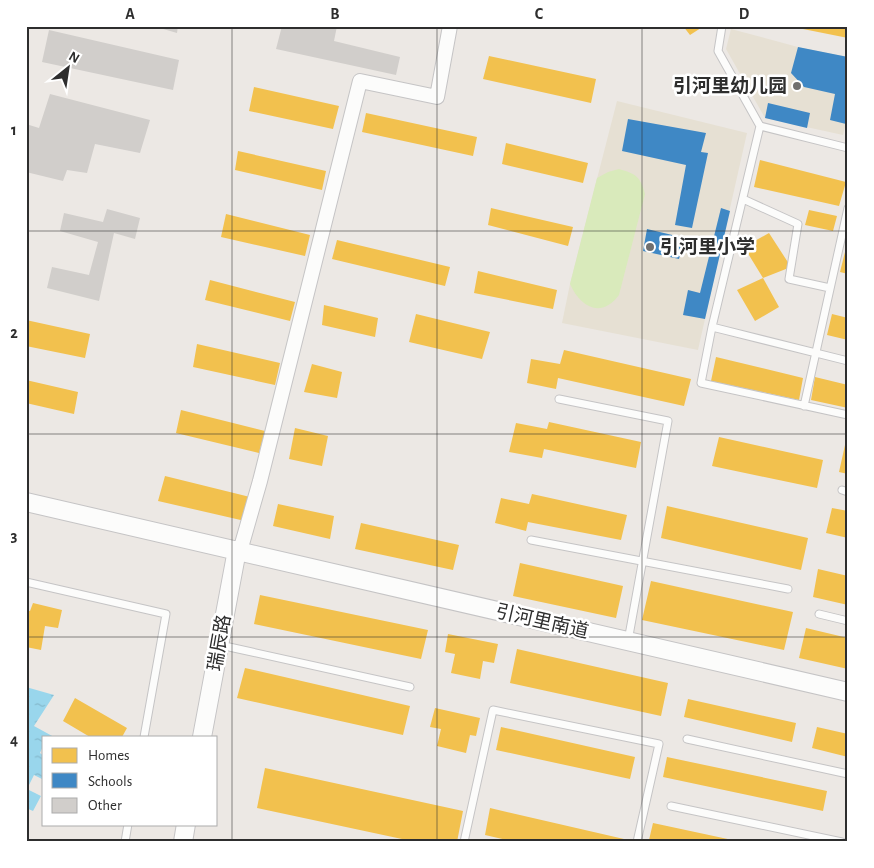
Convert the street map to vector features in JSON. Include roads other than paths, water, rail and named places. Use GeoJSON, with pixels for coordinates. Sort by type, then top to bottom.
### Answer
{"type":"FeatureCollection","features":[{"type":"Feature","properties":{"kind":"street"},"geometry":{"type":"LineString","coordinates":[[240,551],[260,481],[360,81],[437,96],[450,26]]}},
{"type":"Feature","properties":{"kind":"street","name":"引河里南道"},"geometry":{"type":"LineString","coordinates":[[26,502],[848,692]]}},
{"type":"Feature","properties":{"kind":"street","name":"瑞辰路"},"geometry":{"type":"LineString","coordinates":[[202,736],[240,551]]}},
{"type":"Feature","properties":{"kind":"street","name":"瑞辰路"},"geometry":{"type":"LineString","coordinates":[[209,736],[222,645]]}},
{"type":"Feature","properties":{"kind":"street"},"geometry":{"type":"LineString","coordinates":[[183,842],[186,826]]}},
{"type":"Feature","properties":{"kind":"street"},"geometry":{"type":"LineString","coordinates":[[191,842],[194,826]]}},
{"type":"Feature","properties":{"kind":"lane"},"geometry":{"type":"LineString","coordinates":[[722,26],[718,51],[760,126],[712,327],[701,382],[848,415]]}},
{"type":"Feature","properties":{"kind":"lane"},"geometry":{"type":"LineString","coordinates":[[760,126],[848,148]]}},
{"type":"Feature","properties":{"kind":"lane"},"geometry":{"type":"LineString","coordinates":[[743,199],[798,224],[789,279],[830,288]]}},
{"type":"Feature","properties":{"kind":"lane"},"geometry":{"type":"LineString","coordinates":[[804,406],[848,208]]}},
{"type":"Feature","properties":{"kind":"lane"},"geometry":{"type":"LineString","coordinates":[[712,327],[848,361]]}},
{"type":"Feature","properties":{"kind":"lane"},"geometry":{"type":"LineString","coordinates":[[560,399],[668,421],[628,642]]}},
{"type":"Feature","properties":{"kind":"lane"},"geometry":{"type":"LineString","coordinates":[[531,540],[788,589]]}},
{"type":"Feature","properties":{"kind":"lane"},"geometry":{"type":"LineString","coordinates":[[26,582],[166,614],[144,736]]}},
{"type":"Feature","properties":{"kind":"lane"},"geometry":{"type":"LineString","coordinates":[[819,614],[848,621]]}},
{"type":"Feature","properties":{"kind":"lane"},"geometry":{"type":"LineString","coordinates":[[222,645],[410,686]]}},
{"type":"Feature","properties":{"kind":"lane"},"geometry":{"type":"LineString","coordinates":[[464,842],[493,710],[659,744],[637,842]]}},
{"type":"Feature","properties":{"kind":"lane"},"geometry":{"type":"LineString","coordinates":[[687,739],[848,774]]}},
{"type":"Feature","properties":{"kind":"lane"},"geometry":{"type":"LineString","coordinates":[[671,806],[842,842]]}},
{"type":"Feature","properties":{"kind":"lane"},"geometry":{"type":"LineString","coordinates":[[125,842],[128,826]]}},
{"type":"Feature","properties":{"kind":"water"},"geometry":{"type":"Polygon","coordinates":[[[26,687],[54,695],[34,726],[52,736],[42,736],[40,753],[42,754],[42,779],[34,775],[27,789],[41,796],[33,811],[26,808],[26,687]]]}},
{"type":"Feature","properties":{"kind":"place","name":"引河里幼儿园"},"geometry":{"type":"Point","coordinates":[797,86]}},
{"type":"Feature","properties":{"kind":"place","name":"引河里小学"},"geometry":{"type":"Point","coordinates":[650,247]}}]}
